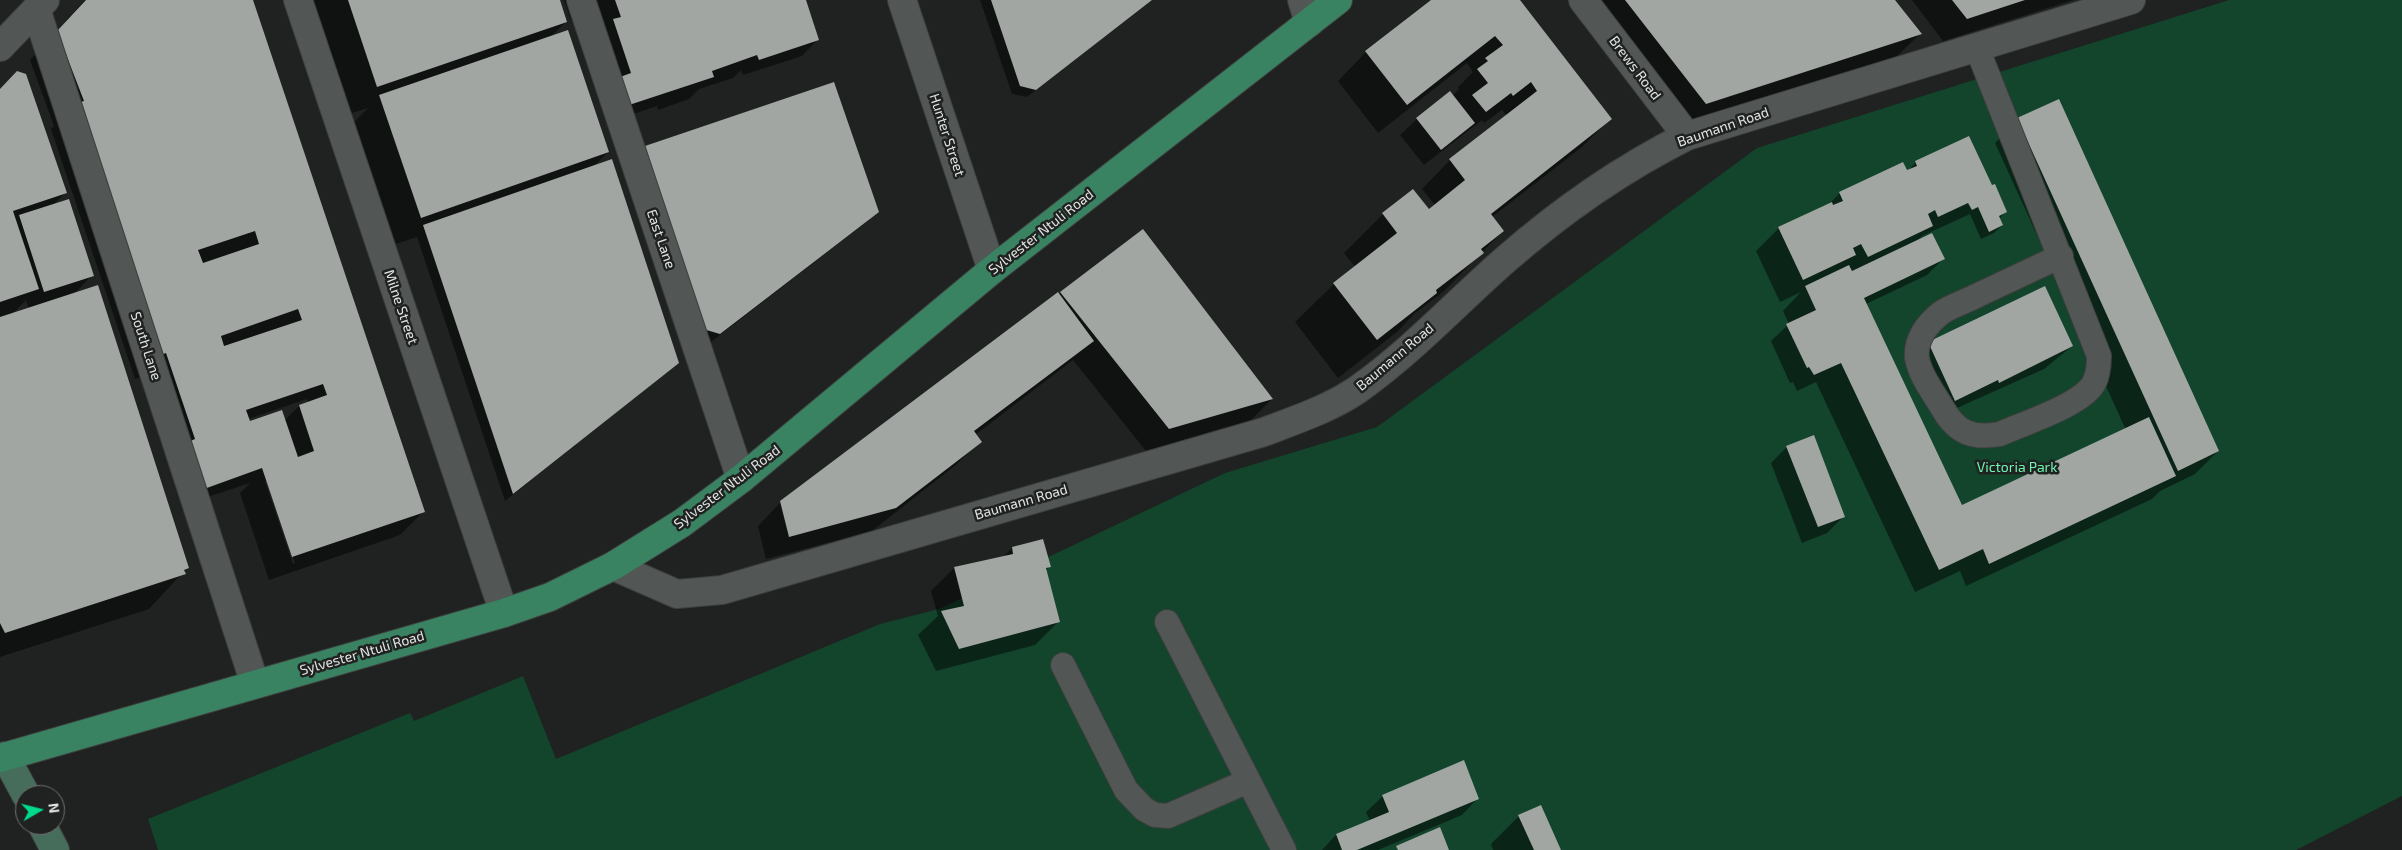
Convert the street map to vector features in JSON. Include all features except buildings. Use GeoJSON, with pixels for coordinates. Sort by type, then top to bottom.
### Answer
{"type":"FeatureCollection","features":[{"type":"Feature","properties":{"kind":"main road","name":"Sylvester Ntuli Road"},"geometry":{"type":"LineString","coordinates":[[2,755],[504,613],[550,597],[613,566],[682,523],[741,479],[1306,11],[1338,0]]}},
{"type":"Feature","properties":{"kind":"street","name":"Milne Street"},"geometry":{"type":"LineString","coordinates":[[298,0],[504,613]]}},
{"type":"Feature","properties":{"kind":"street","name":"East Lane"},"geometry":{"type":"LineString","coordinates":[[581,0],[741,479]]}},
{"type":"Feature","properties":{"kind":"street","name":"Hunter Street"},"geometry":{"type":"LineString","coordinates":[[902,0],[992,270]]}},
{"type":"Feature","properties":{"kind":"street","name":"Brews Road"},"geometry":{"type":"LineString","coordinates":[[1583,0],[1687,136]]}},
{"type":"Feature","properties":{"kind":"street","name":"Baumann Road"},"geometry":{"type":"LineString","coordinates":[[613,566],[677,594],[722,590],[1264,432],[1319,411],[1356,391],[1395,360],[1505,260],[1558,217],[1611,178],[1687,136],[2131,0]]}},
{"type":"Feature","properties":{"kind":"street"},"geometry":{"type":"LineString","coordinates":[[0,47],[40,5]]}},
{"type":"Feature","properties":{"kind":"street","name":"South Lane"},"geometry":{"type":"LineString","coordinates":[[40,5],[255,684]]}},
{"type":"Feature","properties":{"kind":"street"},"geometry":{"type":"LineString","coordinates":[[2,755],[20,785]]}},
{"type":"Feature","properties":{"kind":"street"},"geometry":{"type":"LineString","coordinates":[[47,835],[55,850]]}},
{"type":"Feature","properties":{"kind":"lane"},"geometry":{"type":"LineString","coordinates":[[1976,48],[2061,256],[2097,348],[2098,369],[2094,383],[2080,399],[2000,434],[1986,436],[1971,434],[1962,430],[1950,421],[1920,370],[1917,358],[1918,343],[1924,330],[1941,313],[2061,256]]}},
{"type":"Feature","properties":{"kind":"lane"},"geometry":{"type":"LineString","coordinates":[[1167,622],[1284,850]]}},
{"type":"Feature","properties":{"kind":"lane"},"geometry":{"type":"LineString","coordinates":[[1063,665],[1126,790],[1144,809],[1155,815],[1168,816],[1248,781]]}},
{"type":"Feature","properties":{"kind":"green space","name":"Victoria Park"},"geometry":{"type":"Polygon","coordinates":[[[2229,0],[2402,0],[2402,796],[2296,850],[158,850],[148,819],[410,713],[414,721],[523,676],[556,759],[880,624],[939,609],[1225,473],[1377,427],[1757,148],[2229,0]]]}}]}
